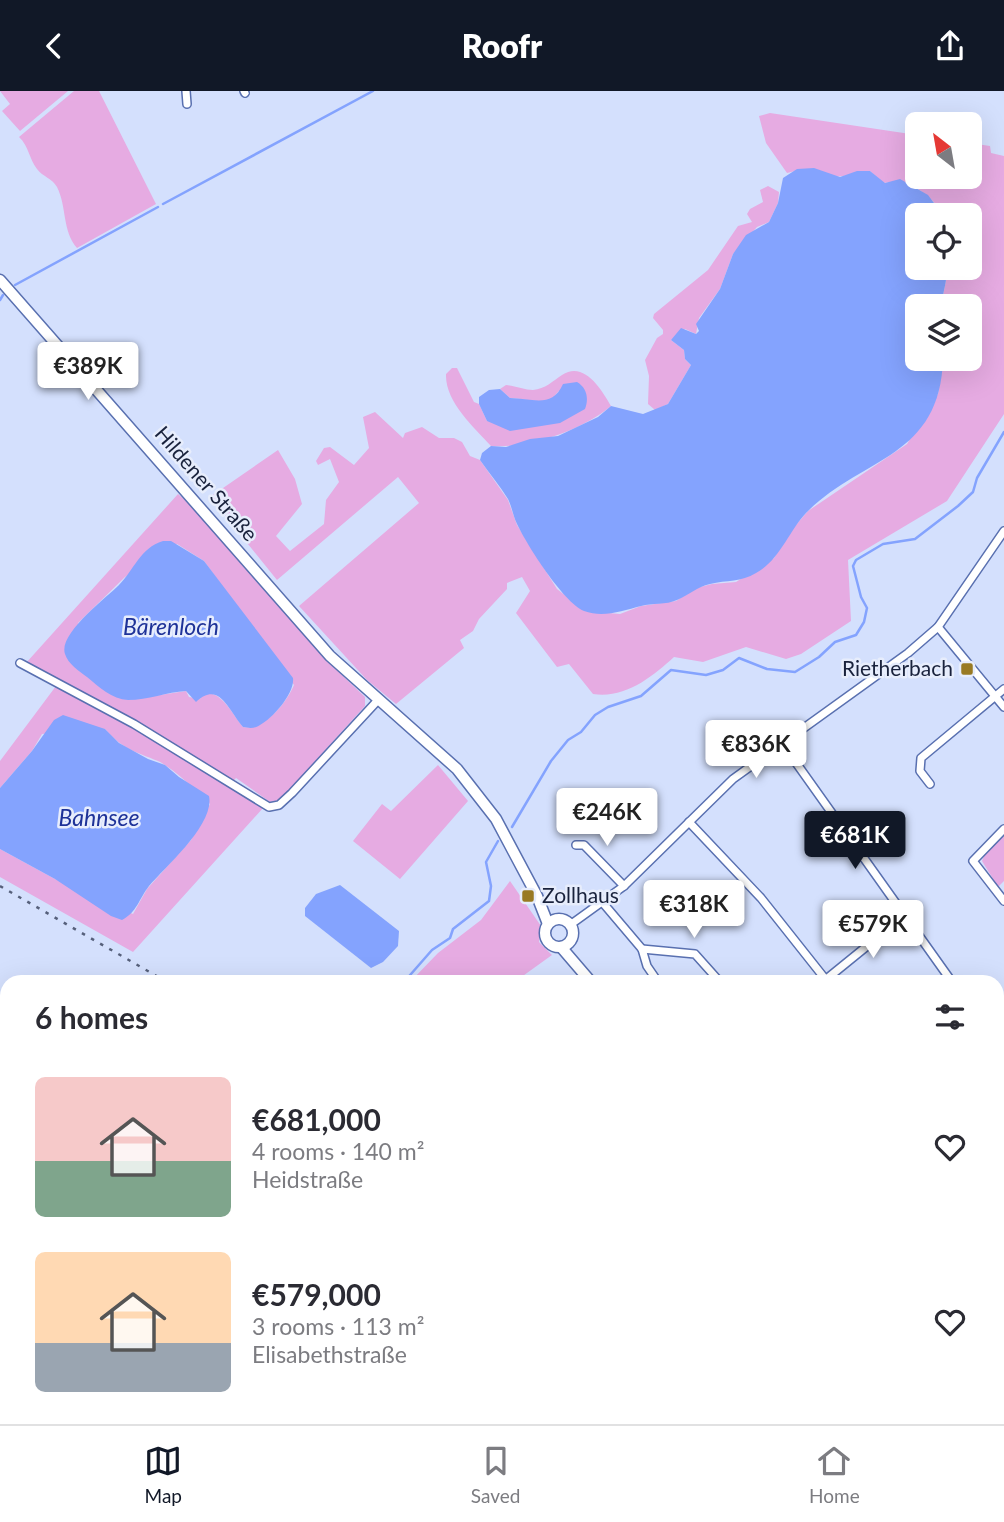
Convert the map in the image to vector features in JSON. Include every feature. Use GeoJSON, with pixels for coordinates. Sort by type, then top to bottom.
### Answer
{"type":"FeatureCollection","features":[{"type":"Feature","properties":{"kind":"main road","name":"Hildener Straße"},"geometry":{"type":"LineString","coordinates":[[0,280],[330,656],[457,769],[496,819],[553,922]]}},
{"type":"Feature","properties":{"kind":"main road"},"geometry":{"type":"LineString","coordinates":[[561,947],[573,936],[570,925],[553,922],[545,937],[548,943],[561,947],[586,975]]}},
{"type":"Feature","properties":{"kind":"main road"},"geometry":{"type":"LineString","coordinates":[[570,941],[582,969]]}},
{"type":"Feature","properties":{"kind":"street"},"geometry":{"type":"LineString","coordinates":[[186,91],[187,104]]}},
{"type":"Feature","properties":{"kind":"street"},"geometry":{"type":"LineString","coordinates":[[570,925],[604,904],[733,779],[908,653],[938,627],[1004,531]]}},
{"type":"Feature","properties":{"kind":"street"},"geometry":{"type":"LineString","coordinates":[[938,627],[1004,708]]}},
{"type":"Feature","properties":{"kind":"street"},"geometry":{"type":"LineString","coordinates":[[20,663],[134,724],[269,807],[278,805],[292,793],[379,699]]}},
{"type":"Feature","properties":{"kind":"street"},"geometry":{"type":"LineString","coordinates":[[930,784],[920,771],[921,758],[1004,689]]}},
{"type":"Feature","properties":{"kind":"street"},"geometry":{"type":"LineString","coordinates":[[782,743],[947,975]]}},
{"type":"Feature","properties":{"kind":"street"},"geometry":{"type":"LineString","coordinates":[[689,822],[761,898],[820,975]]}},
{"type":"Feature","properties":{"kind":"street"},"geometry":{"type":"LineString","coordinates":[[1004,829],[973,861],[1004,901]]}},
{"type":"Feature","properties":{"kind":"street"},"geometry":{"type":"LineString","coordinates":[[576,845],[584,845],[624,886]]}},
{"type":"Feature","properties":{"kind":"street"},"geometry":{"type":"LineString","coordinates":[[604,904],[642,949],[647,966],[653,975]]}},
{"type":"Feature","properties":{"kind":"street"},"geometry":{"type":"LineString","coordinates":[[832,975],[904,916]]}},
{"type":"Feature","properties":{"kind":"street"},"geometry":{"type":"LineString","coordinates":[[642,949],[695,954],[714,975]]}},
{"type":"Feature","properties":{"kind":"shaded area"},"geometry":{"type":"Polygon","coordinates":[[[0,91],[68,91],[20,131],[2,111],[10,104],[0,91]]]}},
{"type":"Feature","properties":{"kind":"shaded area"},"geometry":{"type":"Polygon","coordinates":[[[74,91],[99,91],[156,204],[77,248],[69,234],[57,187],[37,169],[19,137],[74,91]]]}},
{"type":"Feature","properties":{"kind":"shaded area"},"geometry":{"type":"Polygon","coordinates":[[[770,113],[905,133],[905,184],[883,183],[870,171],[836,176],[801,171],[787,173],[766,143],[759,116],[770,113]]]}},
{"type":"Feature","properties":{"kind":"shaded area"},"geometry":{"type":"Polygon","coordinates":[[[982,145],[990,146],[991,153],[1004,156],[1004,414],[947,501],[848,560],[851,621],[801,654],[786,659],[746,647],[703,662],[674,657],[657,672],[627,690],[605,695],[593,694],[569,664],[557,667],[516,613],[530,591],[522,577],[507,583],[507,589],[479,619],[473,631],[460,640],[464,648],[396,704],[367,680],[299,606],[419,503],[398,477],[277,580],[210,497],[278,450],[295,479],[302,504],[276,536],[290,551],[324,524],[326,500],[339,482],[330,459],[318,465],[316,461],[324,448],[330,447],[354,465],[369,448],[363,417],[375,412],[403,438],[405,433],[422,427],[439,438],[454,438],[462,442],[470,456],[480,460],[508,500],[517,525],[557,589],[585,611],[620,614],[641,606],[676,601],[696,588],[736,582],[774,558],[789,533],[808,511],[907,444],[938,394],[941,371],[982,371],[982,294],[943,294],[946,280],[982,280],[982,203],[934,203],[918,189],[982,189],[982,145]]]}},
{"type":"Feature","properties":{"kind":"shaded area"},"geometry":{"type":"Polygon","coordinates":[[[768,186],[779,192],[778,203],[769,222],[757,227],[733,254],[720,289],[699,318],[696,334],[685,329],[671,340],[684,350],[685,359],[691,365],[668,404],[655,410],[648,404],[649,376],[645,360],[657,338],[663,334],[663,330],[653,318],[654,314],[708,270],[738,226],[752,222],[747,214],[750,209],[763,202],[760,190],[768,186]]]}},
{"type":"Feature","properties":{"kind":"shaded area"},"geometry":{"type":"Polygon","coordinates":[[[452,368],[457,368],[487,421],[560,423],[559,391],[551,400],[543,401],[510,398],[500,389],[506,385],[537,389],[570,371],[578,371],[591,379],[611,406],[586,423],[554,436],[521,444],[491,446],[462,413],[450,394],[446,374],[452,368]]]}},
{"type":"Feature","properties":{"kind":"shaded area"},"geometry":{"type":"Polygon","coordinates":[[[178,494],[201,514],[324,658],[365,697],[365,706],[280,800],[270,802],[236,778],[228,787],[264,807],[133,952],[0,877],[0,849],[55,879],[133,914],[147,889],[191,840],[210,804],[171,769],[123,746],[105,729],[42,734],[32,751],[0,788],[0,761],[59,682],[26,663],[178,494]],[[177,544],[125,577],[78,623],[127,700],[186,691],[189,697],[200,699],[203,694],[209,693],[226,704],[243,727],[251,727],[273,714],[286,700],[294,685],[204,561],[177,544]]]}},
{"type":"Feature","properties":{"kind":"shaded area"},"geometry":{"type":"Polygon","coordinates":[[[438,765],[468,801],[400,879],[353,841],[382,804],[391,811],[438,765]]]}},
{"type":"Feature","properties":{"kind":"shaded area"},"geometry":{"type":"Polygon","coordinates":[[[1004,836],[1004,881],[998,887],[982,861],[985,854],[1004,836]]]}},
{"type":"Feature","properties":{"kind":"shaded area"},"geometry":{"type":"Polygon","coordinates":[[[510,881],[541,926],[539,942],[552,955],[524,975],[417,975],[438,953],[481,920],[510,881]]]}},
{"type":"Feature","properties":{"kind":"water"},"geometry":{"type":"Polygon","coordinates":[[[814,168],[840,177],[857,171],[870,171],[885,183],[900,179],[905,182],[905,189],[918,189],[928,195],[934,203],[905,203],[905,280],[945,280],[943,294],[905,294],[905,371],[942,371],[939,392],[928,417],[913,437],[894,453],[828,494],[806,513],[771,561],[756,573],[705,585],[668,603],[605,614],[584,611],[566,597],[537,558],[517,524],[508,499],[480,460],[482,453],[491,446],[506,447],[530,439],[558,436],[598,417],[611,406],[643,414],[668,404],[691,365],[685,359],[684,350],[671,340],[681,328],[696,334],[699,331],[696,324],[720,289],[733,254],[746,235],[769,222],[778,203],[783,178],[797,169],[814,168]]]}},
{"type":"Feature","properties":{"kind":"water"},"geometry":{"type":"Polygon","coordinates":[[[577,382],[586,394],[585,409],[560,423],[510,431],[487,421],[479,404],[479,397],[489,390],[500,389],[510,398],[541,400],[553,397],[563,384],[577,382]]]}},
{"type":"Feature","properties":{"kind":"water","name":"Bärenloch"},"geometry":{"type":"Polygon","coordinates":[[[163,541],[171,541],[204,561],[293,678],[291,691],[282,705],[258,726],[243,727],[227,705],[211,694],[196,702],[186,691],[135,700],[111,695],[77,670],[66,658],[65,646],[76,627],[119,585],[143,554],[163,541]]]}},
{"type":"Feature","properties":{"kind":"water","name":"Bahnsee"},"geometry":{"type":"Polygon","coordinates":[[[63,715],[105,729],[119,743],[165,765],[209,796],[205,819],[197,832],[149,886],[131,913],[122,920],[0,849],[0,788],[54,720],[63,715]]]}},
{"type":"Feature","properties":{"kind":"water"},"geometry":{"type":"Polygon","coordinates":[[[340,885],[399,931],[398,946],[383,962],[371,968],[305,916],[305,908],[316,894],[340,885]]]}},
{"type":"Feature","properties":{"kind":"waterway"},"geometry":{"type":"LineString","coordinates":[[163,204],[373,91]]}},
{"type":"Feature","properties":{"kind":"waterway"},"geometry":{"type":"LineString","coordinates":[[15,285],[158,207]]}},
{"type":"Feature","properties":{"kind":"waterway"},"geometry":{"type":"LineString","coordinates":[[0,300],[3,295]]}},
{"type":"Feature","properties":{"kind":"waterway"},"geometry":{"type":"LineString","coordinates":[[512,827],[551,761],[568,740],[581,732],[595,715],[608,707],[641,696],[671,670],[706,675],[723,670],[739,658],[767,669],[795,672],[819,657],[835,642],[856,635],[864,622],[867,608],[861,597],[853,566],[856,560],[883,544],[915,539],[958,506],[973,492],[977,478],[1004,432]]}},
{"type":"Feature","properties":{"kind":"waterway"},"geometry":{"type":"LineString","coordinates":[[410,975],[432,950],[450,938],[453,929],[489,901],[491,886],[486,862],[498,841]]}},
{"type":"Feature","properties":{"kind":"railway"},"geometry":{"type":"LineString","coordinates":[[0,886],[155,975]]}},
{"type":"Feature","properties":{"kind":"place","name":"Rietherbach"},"geometry":{"type":"Point","coordinates":[967,669]}},
{"type":"Feature","properties":{"kind":"place","name":"Zollhaus"},"geometry":{"type":"Point","coordinates":[528,896]}}]}
